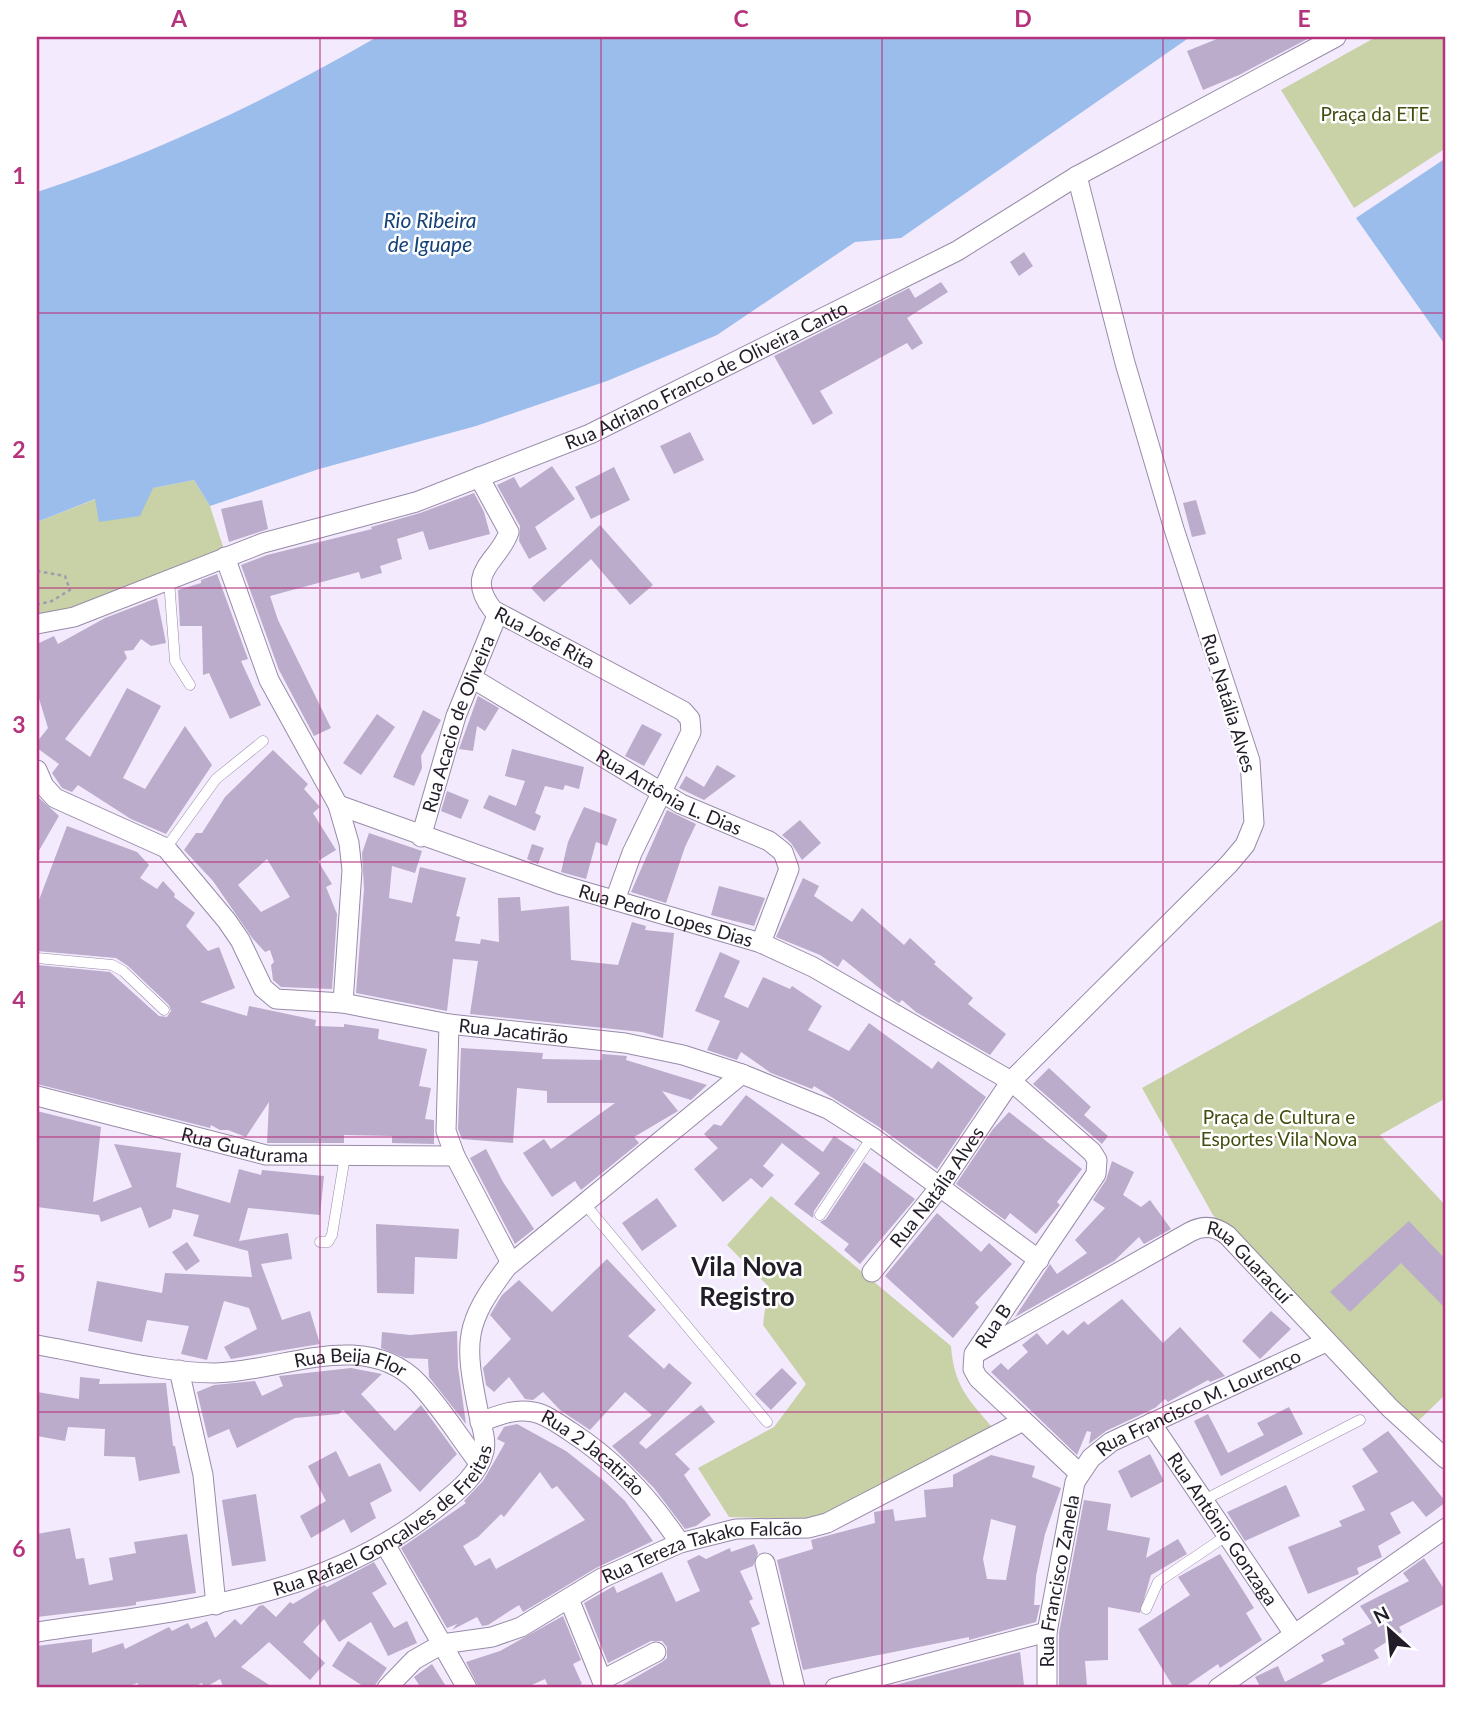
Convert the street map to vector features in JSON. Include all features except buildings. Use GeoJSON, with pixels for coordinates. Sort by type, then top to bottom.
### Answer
{"type":"FeatureCollection","features":[{"type":"Feature","properties":{"kind":"street","name":"Rua Adriano Franco de Oliveira Canto"},"geometry":{"type":"LineString","coordinates":[[37,624],[74,617],[263,543],[384,512],[639,412],[735,360],[957,251],[1077,176],[1336,37]]}},
{"type":"Feature","properties":{"kind":"street","name":"Rua Natália Alves"},"geometry":{"type":"LineString","coordinates":[[872,1272],[939,1188],[1010,1082],[1229,864],[1245,845],[1254,823],[1250,761],[1174,529],[1125,363],[1077,176]]}},
{"type":"Feature","properties":{"kind":"street","name":"Rua José Rita"},"geometry":{"type":"LineString","coordinates":[[479,477],[509,532],[488,561],[482,577],[485,597],[498,613],[683,711],[690,719],[691,732],[660,791]]}},
{"type":"Feature","properties":{"kind":"street"},"geometry":{"type":"LineString","coordinates":[[225,557],[269,680],[338,805],[349,843],[352,870],[343,1003]]}},
{"type":"Feature","properties":{"kind":"street","name":"Rua Acacio de Oliveira"},"geometry":{"type":"LineString","coordinates":[[421,837],[456,716],[498,613]]}},
{"type":"Feature","properties":{"kind":"street","name":"Rua Antônia L. Dias"},"geometry":{"type":"LineString","coordinates":[[472,678],[681,804],[769,841],[783,852],[789,869],[788,876],[761,943]]}},
{"type":"Feature","properties":{"kind":"street","name":"Rua Jacatirão"},"geometry":{"type":"LineString","coordinates":[[37,770],[44,786],[55,798],[166,848],[235,931],[258,980],[269,994],[284,1001],[343,1003],[449,1024],[634,1045],[684,1055],[742,1074],[807,1098],[872,1138],[1039,1260]]}},
{"type":"Feature","properties":{"kind":"street"},"geometry":{"type":"LineString","coordinates":[[615,900],[660,791]]}},
{"type":"Feature","properties":{"kind":"street","name":"Rua Pedro Lopes Dias"},"geometry":{"type":"LineString","coordinates":[[338,805],[421,837],[615,900],[761,943],[853,989],[1010,1082],[1097,1160],[1096,1174],[1039,1260]]}},
{"type":"Feature","properties":{"kind":"street"},"geometry":{"type":"LineString","coordinates":[[449,1024],[446,1131],[455,1156],[511,1263]]}},
{"type":"Feature","properties":{"kind":"street","name":"Rua Rafael Gonçalves de Freitas"},"geometry":{"type":"LineString","coordinates":[[37,1632],[216,1605],[319,1575],[385,1544],[449,1498],[479,1463],[484,1451],[469,1347],[471,1325],[480,1303],[511,1263],[742,1074]]}},
{"type":"Feature","properties":{"kind":"street","name":"Rua Guaturama"},"geometry":{"type":"LineString","coordinates":[[37,1096],[266,1155],[455,1156]]}},
{"type":"Feature","properties":{"kind":"street","name":"Rua Guaracuí"},"geometry":{"type":"LineString","coordinates":[[974,1354],[1190,1231],[1206,1227],[1219,1229],[1390,1408],[1446,1459]]}},
{"type":"Feature","properties":{"kind":"street","name":"Rua B"},"geometry":{"type":"LineString","coordinates":[[1039,1260],[974,1354],[973,1369],[978,1378],[1079,1473]]}},
{"type":"Feature","properties":{"kind":"street","name":"Rua Francisco M. Lourenço"},"geometry":{"type":"LineString","coordinates":[[1079,1473],[1104,1447],[1326,1342]]}},
{"type":"Feature","properties":{"kind":"street","name":"Rua Beija Flor"},"geometry":{"type":"LineString","coordinates":[[37,1345],[179,1370],[231,1372],[354,1354],[380,1359],[417,1382],[479,1463]]}},
{"type":"Feature","properties":{"kind":"street"},"geometry":{"type":"LineString","coordinates":[[179,1370],[203,1475],[216,1605]]}},
{"type":"Feature","properties":{"kind":"street","name":"Rua 2 Jacatirão"},"geometry":{"type":"LineString","coordinates":[[480,1422],[518,1410],[549,1418],[611,1461],[645,1495],[680,1543]]}},
{"type":"Feature","properties":{"kind":"street","name":"Rua Tereza Takako Falcão"},"geometry":{"type":"LineString","coordinates":[[387,1688],[414,1660],[442,1644],[508,1633],[602,1578],[680,1543],[736,1529],[819,1526],[1023,1421]]}},
{"type":"Feature","properties":{"kind":"street","name":"Rua Antônio Gonzaga"},"geometry":{"type":"LineString","coordinates":[[1151,1423],[1294,1633]]}},
{"type":"Feature","properties":{"kind":"street","name":"Rua Francisco Zanela"},"geometry":{"type":"LineString","coordinates":[[1047,1688],[1047,1632],[1079,1473]]}},
{"type":"Feature","properties":{"kind":"street"},"geometry":{"type":"LineString","coordinates":[[1218,1688],[1243,1681],[1294,1633],[1446,1528]]}},
{"type":"Feature","properties":{"kind":"street"},"geometry":{"type":"LineString","coordinates":[[385,1544],[467,1688]]}},
{"type":"Feature","properties":{"kind":"street"},"geometry":{"type":"LineString","coordinates":[[765,1563],[795,1688]]}},
{"type":"Feature","properties":{"kind":"street"},"geometry":{"type":"LineString","coordinates":[[569,1599],[603,1684],[656,1651]]}},
{"type":"Feature","properties":{"kind":"street"},"geometry":{"type":"LineString","coordinates":[[835,1688],[1047,1632]]}},
{"type":"Feature","properties":{"kind":"lane"},"geometry":{"type":"LineString","coordinates":[[169,580],[175,661],[190,685]]}},
{"type":"Feature","properties":{"kind":"lane"},"geometry":{"type":"LineString","coordinates":[[166,848],[211,785],[263,741]]}},
{"type":"Feature","properties":{"kind":"lane"},"geometry":{"type":"LineString","coordinates":[[37,958],[112,965],[123,971],[164,1010]]}},
{"type":"Feature","properties":{"kind":"lane"},"geometry":{"type":"LineString","coordinates":[[820,1215],[872,1138]]}},
{"type":"Feature","properties":{"kind":"lane"},"geometry":{"type":"LineString","coordinates":[[320,1242],[330,1241],[332,1235],[345,1156]]}},
{"type":"Feature","properties":{"kind":"lane"},"geometry":{"type":"LineString","coordinates":[[584,1203],[767,1422]]}},
{"type":"Feature","properties":{"kind":"lane"},"geometry":{"type":"LineString","coordinates":[[1202,1501],[1360,1420]]}},
{"type":"Feature","properties":{"kind":"lane"},"geometry":{"type":"LineString","coordinates":[[1146,1609],[1158,1582],[1226,1536]]}},
{"type":"Feature","properties":{"kind":"path"},"geometry":{"type":"LineString","coordinates":[[37,571],[65,576],[70,583],[70,590],[64,594],[37,604]]}},
{"type":"Feature","properties":{"kind":"green space","name":"Praça da ETE"},"geometry":{"type":"Polygon","coordinates":[[[1376,37],[1446,37],[1446,148],[1354,208],[1281,90],[1376,37]]]}},
{"type":"Feature","properties":{"kind":"green space"},"geometry":{"type":"Polygon","coordinates":[[[194,480],[210,506],[226,556],[37,623],[37,522],[96,499],[194,480]]]}},
{"type":"Feature","properties":{"kind":"green space","name":"Praça de Cultura e Esportes Vila Nova"},"geometry":{"type":"Polygon","coordinates":[[[1446,918],[1446,1098],[1380,1135],[1446,1206],[1446,1394],[1413,1426],[1213,1215],[1142,1088],[1446,918]]]}},
{"type":"Feature","properties":{"kind":"green space"},"geometry":{"type":"Polygon","coordinates":[[[771,1196],[951,1346],[955,1371],[963,1390],[992,1427],[825,1515],[801,1519],[729,1517],[698,1468],[774,1427],[806,1384],[763,1325],[768,1286],[727,1245],[771,1196]]]}},
{"type":"Feature","properties":{"kind":"water","name":"Rio Ribeira de Iguape"},"geometry":{"type":"Polygon","coordinates":[[[377,37],[1190,37],[901,238],[855,242],[717,335],[607,381],[476,426],[319,469],[210,506],[194,480],[153,488],[140,516],[99,522],[95,499],[37,522],[37,192],[125,160],[211,124],[377,37]]]}},
{"type":"Feature","properties":{"kind":"water"},"geometry":{"type":"Polygon","coordinates":[[[1446,158],[1446,346],[1356,218],[1446,158]]]}},
{"type":"Feature","properties":{"kind":"district","name":"Vila Nova Registro"},"geometry":{"type":"Point","coordinates":[747,1282]}}]}
